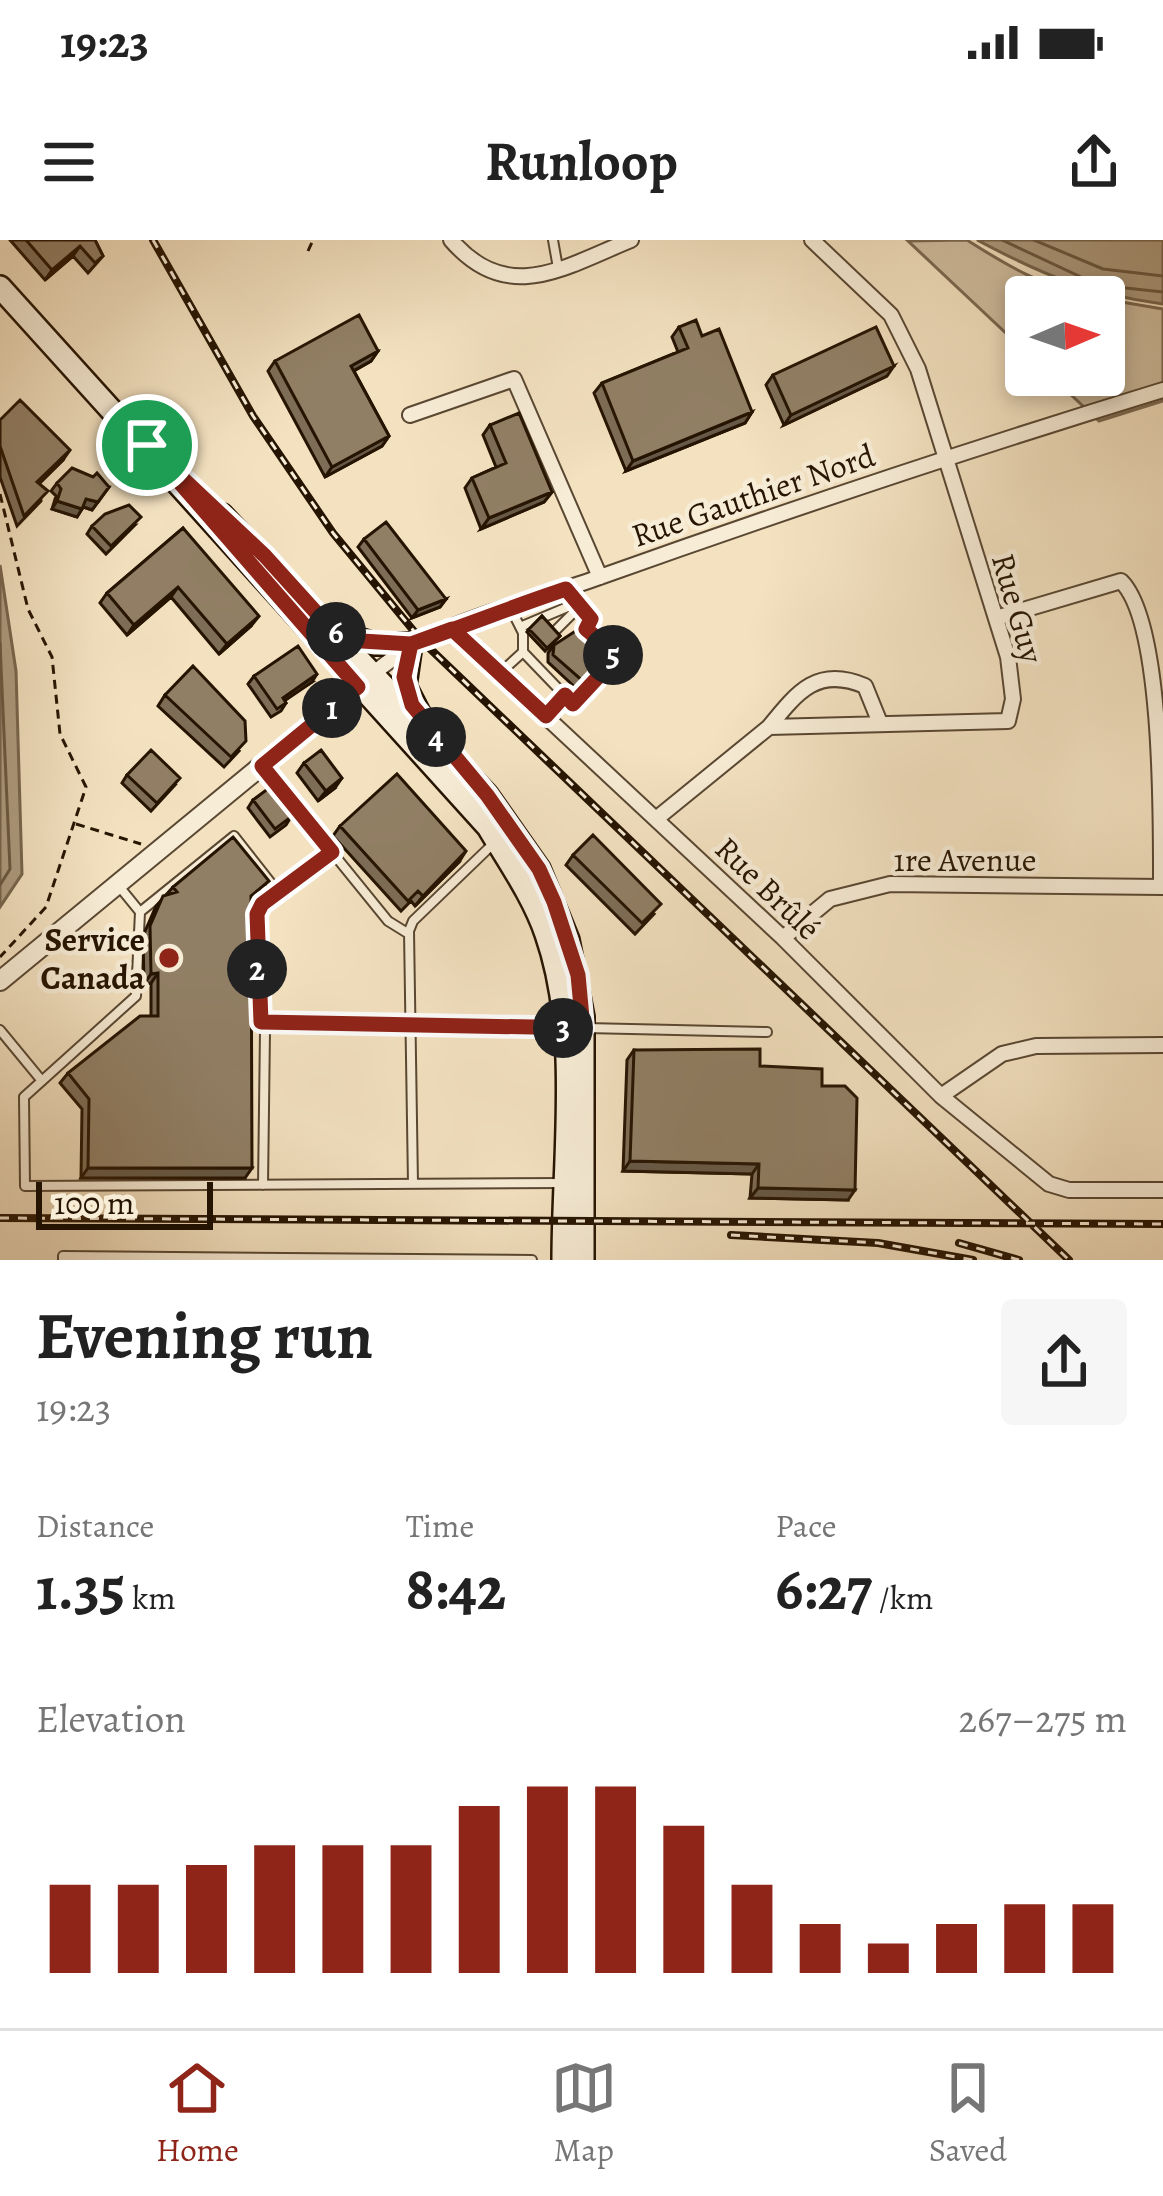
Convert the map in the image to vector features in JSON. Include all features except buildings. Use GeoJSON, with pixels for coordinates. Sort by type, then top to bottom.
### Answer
{"type":"FeatureCollection","features":[{"type":"Feature","properties":{"kind":"main road"},"geometry":{"type":"LineString","coordinates":[[0,287],[365,681],[496,842],[546,933],[572,1028],[583,1260]]}},
{"type":"Feature","properties":{"kind":"main road"},"geometry":{"type":"LineString","coordinates":[[147,445],[265,556],[331,629],[365,681],[487,795],[544,880],[578,975],[563,1183],[563,1260]]}},
{"type":"Feature","properties":{"kind":"main road"},"geometry":{"type":"LineString","coordinates":[[331,629],[362,641],[411,644],[404,677],[408,696],[456,764]]}},
{"type":"Feature","properties":{"kind":"street"},"geometry":{"type":"LineString","coordinates":[[451,240],[490,273],[513,278],[559,269],[631,240]]}},
{"type":"Feature","properties":{"kind":"street","name":"Rue Guy"},"geometry":{"type":"LineString","coordinates":[[769,727],[1009,721],[1013,699],[1008,657],[918,369],[891,315],[812,240]]}},
{"type":"Feature","properties":{"kind":"street"},"geometry":{"type":"LineString","coordinates":[[410,415],[514,379],[600,577]]}},
{"type":"Feature","properties":{"kind":"street","name":"Rue Gauthier Nord"},"geometry":{"type":"LineString","coordinates":[[365,681],[411,644],[510,607],[943,457],[1163,390]]}},
{"type":"Feature","properties":{"kind":"street"},"geometry":{"type":"LineString","coordinates":[[996,618],[1121,581],[1138,592],[1160,667],[1162,887]]}},
{"type":"Feature","properties":{"kind":"street","name":"Rue Brûlé"},"geometry":{"type":"LineString","coordinates":[[452,629],[783,938],[941,1096],[1049,1184],[1069,1190],[1163,1190]]}},
{"type":"Feature","properties":{"kind":"street"},"geometry":{"type":"LineString","coordinates":[[656,819],[769,727],[813,682],[840,676],[865,686],[880,723]]}},
{"type":"Feature","properties":{"kind":"street"},"geometry":{"type":"LineString","coordinates":[[0,981],[365,681]]}},
{"type":"Feature","properties":{"kind":"street","name":"1re Avenue"},"geometry":{"type":"LineString","coordinates":[[783,938],[830,899],[890,884],[1162,887]]}},
{"type":"Feature","properties":{"kind":"street"},"geometry":{"type":"LineString","coordinates":[[941,1096],[1001,1054],[1036,1046],[1163,1046]]}},
{"type":"Feature","properties":{"kind":"lane"},"geometry":{"type":"LineString","coordinates":[[553,240],[559,269]]}},
{"type":"Feature","properties":{"kind":"lane"},"geometry":{"type":"LineString","coordinates":[[510,607],[525,655],[573,704],[613,656],[586,629],[591,619],[566,589]]}},
{"type":"Feature","properties":{"kind":"lane"},"geometry":{"type":"LineString","coordinates":[[520,627],[578,604]]}},
{"type":"Feature","properties":{"kind":"lane"},"geometry":{"type":"LineString","coordinates":[[556,630],[578,604]]}},
{"type":"Feature","properties":{"kind":"lane"},"geometry":{"type":"LineString","coordinates":[[500,674],[543,643]]}},
{"type":"Feature","properties":{"kind":"lane"},"geometry":{"type":"LineString","coordinates":[[546,716],[565,695]]}},
{"type":"Feature","properties":{"kind":"lane"},"geometry":{"type":"LineString","coordinates":[[262,766],[388,921],[409,934]]}},
{"type":"Feature","properties":{"kind":"lane"},"geometry":{"type":"LineString","coordinates":[[140,912],[227,837],[234,836],[278,892]]}},
{"type":"Feature","properties":{"kind":"lane"},"geometry":{"type":"LineString","coordinates":[[413,1184],[412,921],[496,842]]}},
{"type":"Feature","properties":{"kind":"lane"},"geometry":{"type":"LineString","coordinates":[[263,1184],[257,914],[332,852]]}},
{"type":"Feature","properties":{"kind":"lane"},"geometry":{"type":"LineString","coordinates":[[118,885],[140,912],[136,996],[24,1097],[25,1186],[563,1183]]}},
{"type":"Feature","properties":{"kind":"lane"},"geometry":{"type":"LineString","coordinates":[[261,1022],[767,1032]]}},
{"type":"Feature","properties":{"kind":"lane"},"geometry":{"type":"LineString","coordinates":[[0,1030],[42,1081]]}},
{"type":"Feature","properties":{"kind":"lane"},"geometry":{"type":"LineString","coordinates":[[63,1260],[532,1260]]}},
{"type":"Feature","properties":{"kind":"path"},"geometry":{"type":"LineString","coordinates":[[308,250],[313,240]]}},
{"type":"Feature","properties":{"kind":"path"},"geometry":{"type":"LineString","coordinates":[[0,494],[28,609],[52,657],[60,734],[86,782],[46,907],[0,957]]}},
{"type":"Feature","properties":{"kind":"path"},"geometry":{"type":"LineString","coordinates":[[75,824],[95,825],[148,847]]}},
{"type":"Feature","properties":{"kind":"shaded area"},"geometry":{"type":"Polygon","coordinates":[[[967,240],[1031,276],[1005,276],[1005,332],[908,241],[967,240]]]}},
{"type":"Feature","properties":{"kind":"shaded area"},"geometry":{"type":"Polygon","coordinates":[[[1125,303],[1163,309],[1163,401],[1099,421],[1072,396],[1125,396],[1125,303]]]}},
{"type":"Feature","properties":{"kind":"water"},"geometry":{"type":"Polygon","coordinates":[[[977,240],[1163,240],[1163,304],[1125,297],[1125,276],[1055,276],[977,240]]]}},
{"type":"Feature","properties":{"kind":"water"},"geometry":{"type":"Polygon","coordinates":[[[0,565],[16,671],[22,874],[0,907],[0,565]]]}},
{"type":"Feature","properties":{"kind":"railway"},"geometry":{"type":"LineString","coordinates":[[153,240],[253,416],[333,533],[422,641],[1069,1260]]}},
{"type":"Feature","properties":{"kind":"railway"},"geometry":{"type":"LineString","coordinates":[[0,1218],[1163,1224]]}},
{"type":"Feature","properties":{"kind":"railway"},"geometry":{"type":"LineString","coordinates":[[731,1235],[878,1243],[973,1260]]}},
{"type":"Feature","properties":{"kind":"railway"},"geometry":{"type":"LineString","coordinates":[[959,1243],[1019,1260]]}},
{"type":"Feature","properties":{"kind":"place","name":"Service Canada"},"geometry":{"type":"Point","coordinates":[169,958]}},
{"type":"Feature","properties":{"kind":"route"},"geometry":{"type":"LineString","coordinates":[[147,445],[265,556],[331,629],[362,641],[411,644],[452,629],[546,716],[565,695],[573,704],[612,662],[611,650],[586,629],[591,619],[566,589],[510,607],[411,644],[404,677],[412,705],[456,764],[487,795],[539,869],[578,975],[583,1028],[261,1022],[257,914],[262,904],[332,852],[262,766],[358,687],[147,445]]}}]}
